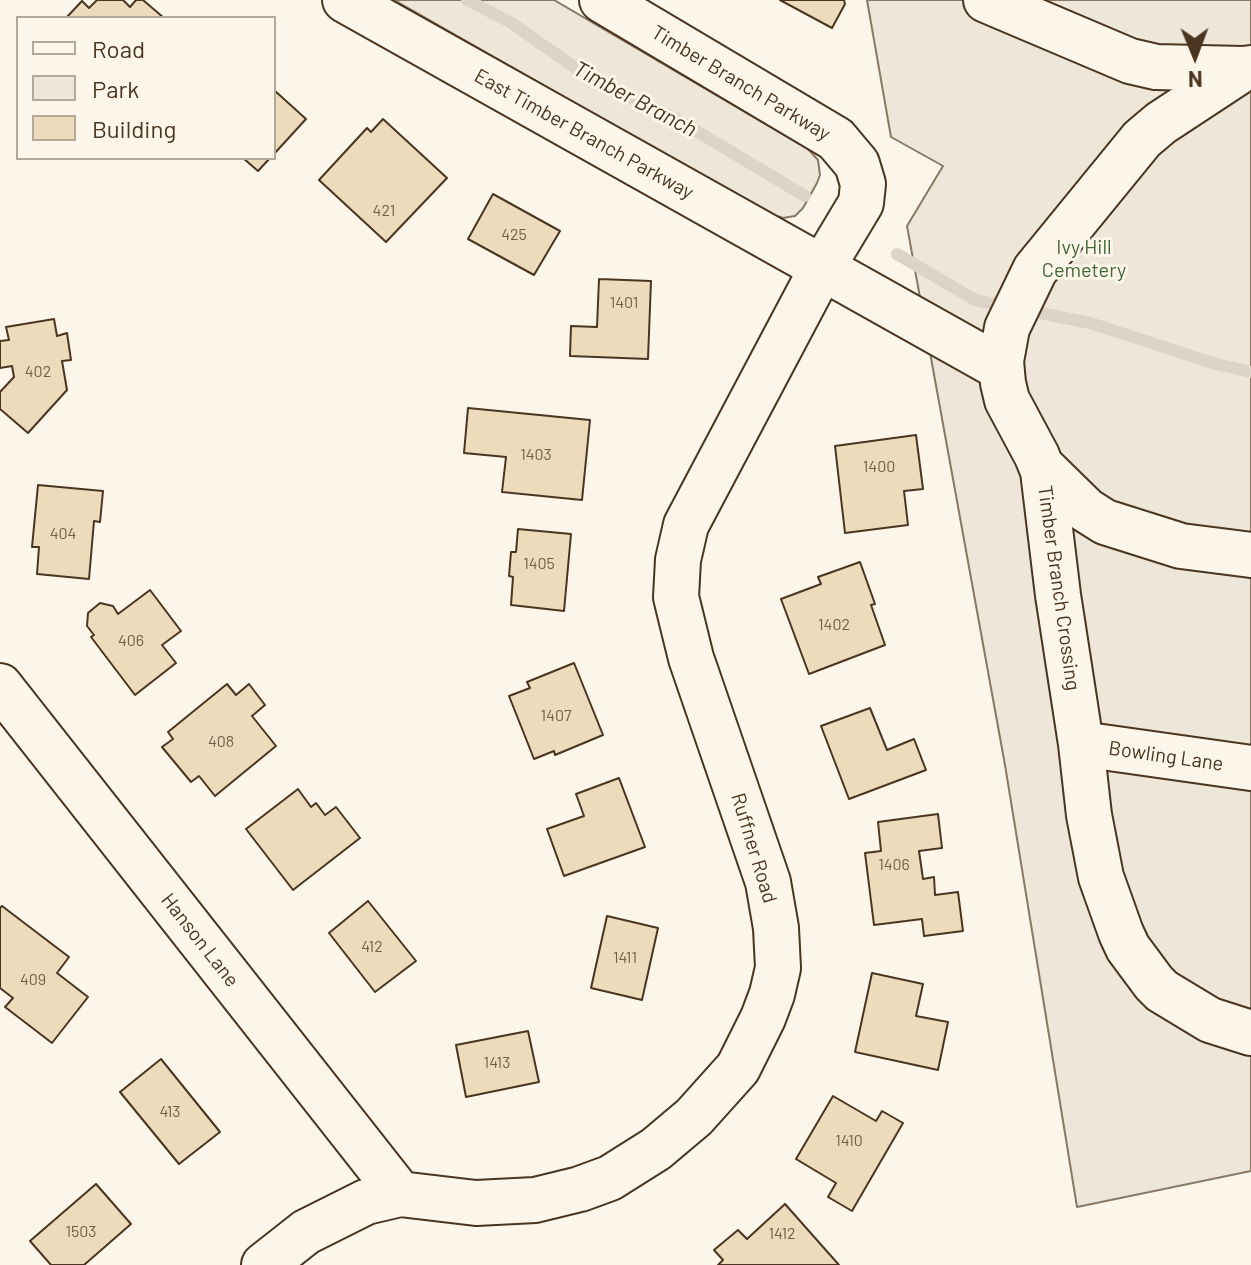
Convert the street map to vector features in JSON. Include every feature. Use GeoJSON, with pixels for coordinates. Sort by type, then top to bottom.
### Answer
{"type":"FeatureCollection","features":[{"type":"Feature","properties":{"kind":"street","name":"East Timber Branch Parkway"},"geometry":{"type":"LineString","coordinates":[[345,0],[1001,368]]}},
{"type":"Feature","properties":{"kind":"street","name":"Timber Branch Parkway"},"geometry":{"type":"LineString","coordinates":[[602,0],[836,139],[857,164],[863,184],[861,203],[822,268]]}},
{"type":"Feature","properties":{"kind":"street"},"geometry":{"type":"LineString","coordinates":[[986,0],[1130,61],[1156,67],[1247,68]]}},
{"type":"Feature","properties":{"kind":"street","name":"Timber Branch Crossing"},"geometry":{"type":"LineString","coordinates":[[1247,68],[1161,123],[1142,139],[1046,254],[1029,278],[1016,307],[1004,341],[1001,368],[1007,400],[1041,466],[1047,491],[1058,595],[1089,815],[1101,877],[1126,945],[1162,991],[1210,1020],[1251,1033]]}},
{"type":"Feature","properties":{"kind":"street","name":"Ruffner Road"},"geometry":{"type":"LineString","coordinates":[[264,1265],[306,1232],[366,1202],[400,1194],[476,1203],[535,1200],[610,1178],[656,1149],[694,1117],[738,1068],[772,994],[778,968],[776,928],[768,882],[691,658],[676,597],[678,560],[686,525],[822,268]]}},
{"type":"Feature","properties":{"kind":"street"},"geometry":{"type":"LineString","coordinates":[[1041,466],[1086,510],[1105,522],[1181,546],[1251,555]]}},
{"type":"Feature","properties":{"kind":"street","name":"Hanson Lane"},"geometry":{"type":"LineString","coordinates":[[0,686],[400,1194]]}},
{"type":"Feature","properties":{"kind":"street","name":"Bowling Lane"},"geometry":{"type":"LineString","coordinates":[[1081,744],[1251,768]]}},
{"type":"Feature","properties":{"kind":"green space"},"geometry":{"type":"Polygon","coordinates":[[[394,0],[554,0],[808,149],[818,160],[820,175],[817,183],[795,216],[783,218],[767,213],[394,0]]]}},
{"type":"Feature","properties":{"kind":"green space","name":"Ivy Hill Cemetery"},"geometry":{"type":"Polygon","coordinates":[[[867,0],[1251,0],[1251,1171],[1077,1207],[1005,765],[907,226],[943,166],[891,137],[867,0]]]}},
{"type":"Feature","properties":{"kind":"building"},"geometry":{"type":"Polygon","coordinates":[[[97,0],[123,0],[130,7],[136,0],[143,0],[162,16],[68,16],[82,1],[89,8],[97,0]]]}},
{"type":"Feature","properties":{"kind":"building"},"geometry":{"type":"Polygon","coordinates":[[[780,0],[844,0],[845,4],[832,28],[780,0]]]}},
{"type":"Feature","properties":{"kind":"building"},"geometry":{"type":"Polygon","coordinates":[[[276,92],[306,119],[276,152],[276,92]]]}},
{"type":"Feature","properties":{"kind":"building"},"geometry":{"type":"Polygon","coordinates":[[[383,119],[447,178],[386,242],[319,180],[367,128],[371,132],[383,119]]]}},
{"type":"Feature","properties":{"kind":"building"},"geometry":{"type":"Polygon","coordinates":[[[245,160],[268,160],[258,171],[245,160]]]}},
{"type":"Feature","properties":{"kind":"building"},"geometry":{"type":"Polygon","coordinates":[[[493,194],[560,231],[534,275],[468,239],[493,194]]]}},
{"type":"Feature","properties":{"kind":"building"},"geometry":{"type":"Polygon","coordinates":[[[599,279],[651,281],[648,359],[570,356],[571,326],[597,327],[599,279]]]}},
{"type":"Feature","properties":{"kind":"building"},"geometry":{"type":"Polygon","coordinates":[[[54,319],[57,336],[67,333],[71,360],[62,361],[67,390],[28,433],[0,409],[0,392],[14,377],[12,366],[0,368],[0,341],[9,340],[6,327],[54,319]]]}},
{"type":"Feature","properties":{"kind":"building"},"geometry":{"type":"Polygon","coordinates":[[[468,408],[590,420],[582,500],[502,492],[506,457],[464,453],[468,408]]]}},
{"type":"Feature","properties":{"kind":"building"},"geometry":{"type":"Polygon","coordinates":[[[916,435],[923,489],[904,491],[908,525],[845,533],[835,446],[916,435]]]}},
{"type":"Feature","properties":{"kind":"building"},"geometry":{"type":"Polygon","coordinates":[[[38,485],[103,491],[100,522],[94,521],[89,579],[37,574],[39,547],[32,547],[38,485]]]}},
{"type":"Feature","properties":{"kind":"building"},"geometry":{"type":"Polygon","coordinates":[[[518,529],[571,534],[564,611],[511,605],[511,552],[516,552],[518,529]]]}},
{"type":"Feature","properties":{"kind":"building"},"geometry":{"type":"Polygon","coordinates":[[[860,562],[885,645],[809,674],[781,599],[821,584],[818,577],[860,562]]]}},
{"type":"Feature","properties":{"kind":"building"},"geometry":{"type":"Polygon","coordinates":[[[150,590],[181,631],[162,645],[176,663],[135,695],[91,637],[94,635],[87,626],[88,613],[100,603],[113,606],[118,614],[150,590]]]}},
{"type":"Feature","properties":{"kind":"building"},"geometry":{"type":"Polygon","coordinates":[[[574,663],[603,735],[555,755],[554,751],[534,759],[509,696],[530,688],[527,682],[574,663]]]}},
{"type":"Feature","properties":{"kind":"building"},"geometry":{"type":"Polygon","coordinates":[[[227,684],[236,695],[249,684],[265,705],[252,716],[276,746],[215,796],[199,776],[191,782],[162,747],[173,739],[168,732],[227,684]]]}},
{"type":"Feature","properties":{"kind":"building"},"geometry":{"type":"Polygon","coordinates":[[[870,708],[887,750],[914,739],[926,770],[849,799],[821,726],[870,708]]]}},
{"type":"Feature","properties":{"kind":"building"},"geometry":{"type":"Polygon","coordinates":[[[619,778],[645,847],[564,876],[547,829],[584,816],[576,794],[619,778]]]}},
{"type":"Feature","properties":{"kind":"building"},"geometry":{"type":"Polygon","coordinates":[[[298,789],[311,807],[316,803],[325,815],[336,807],[360,838],[293,890],[246,829],[298,789]]]}},
{"type":"Feature","properties":{"kind":"building"},"geometry":{"type":"Polygon","coordinates":[[[938,814],[942,848],[919,851],[923,879],[934,877],[935,895],[958,892],[963,931],[924,936],[922,919],[874,925],[865,853],[881,851],[878,822],[938,814]]]}},
{"type":"Feature","properties":{"kind":"building"},"geometry":{"type":"Polygon","coordinates":[[[368,901],[416,961],[375,992],[329,933],[368,901]]]}},
{"type":"Feature","properties":{"kind":"building"},"geometry":{"type":"Polygon","coordinates":[[[2,906],[69,957],[57,973],[88,997],[52,1043],[5,1007],[13,998],[0,988],[2,906]]]}},
{"type":"Feature","properties":{"kind":"building"},"geometry":{"type":"Polygon","coordinates":[[[607,916],[658,928],[642,1000],[591,988],[607,916]]]}},
{"type":"Feature","properties":{"kind":"building"},"geometry":{"type":"Polygon","coordinates":[[[872,973],[923,984],[916,1016],[948,1022],[938,1070],[855,1052],[872,973]]]}},
{"type":"Feature","properties":{"kind":"building"},"geometry":{"type":"Polygon","coordinates":[[[528,1031],[539,1082],[466,1097],[456,1045],[528,1031]]]}},
{"type":"Feature","properties":{"kind":"building"},"geometry":{"type":"Polygon","coordinates":[[[161,1059],[220,1132],[179,1164],[120,1092],[161,1059]]]}},
{"type":"Feature","properties":{"kind":"building"},"geometry":{"type":"Polygon","coordinates":[[[833,1096],[876,1121],[882,1111],[903,1123],[852,1211],[828,1197],[836,1183],[796,1159],[833,1096]]]}},
{"type":"Feature","properties":{"kind":"building"},"geometry":{"type":"Polygon","coordinates":[[[96,1184],[131,1224],[84,1265],[51,1265],[30,1241],[96,1184]]]}},
{"type":"Feature","properties":{"kind":"building"},"geometry":{"type":"Polygon","coordinates":[[[785,1204],[839,1265],[718,1265],[723,1260],[714,1250],[738,1230],[747,1239],[785,1204]]]}},
{"type":"Feature","properties":{"kind":"waterway","name":"Timber Branch"},"geometry":{"type":"LineString","coordinates":[[467,0],[510,22],[587,76],[676,119],[805,196]]}},
{"type":"Feature","properties":{"kind":"waterway","name":"Timber Branch"},"geometry":{"type":"LineString","coordinates":[[897,254],[975,300],[1090,323],[1216,364],[1251,372]]}}]}
